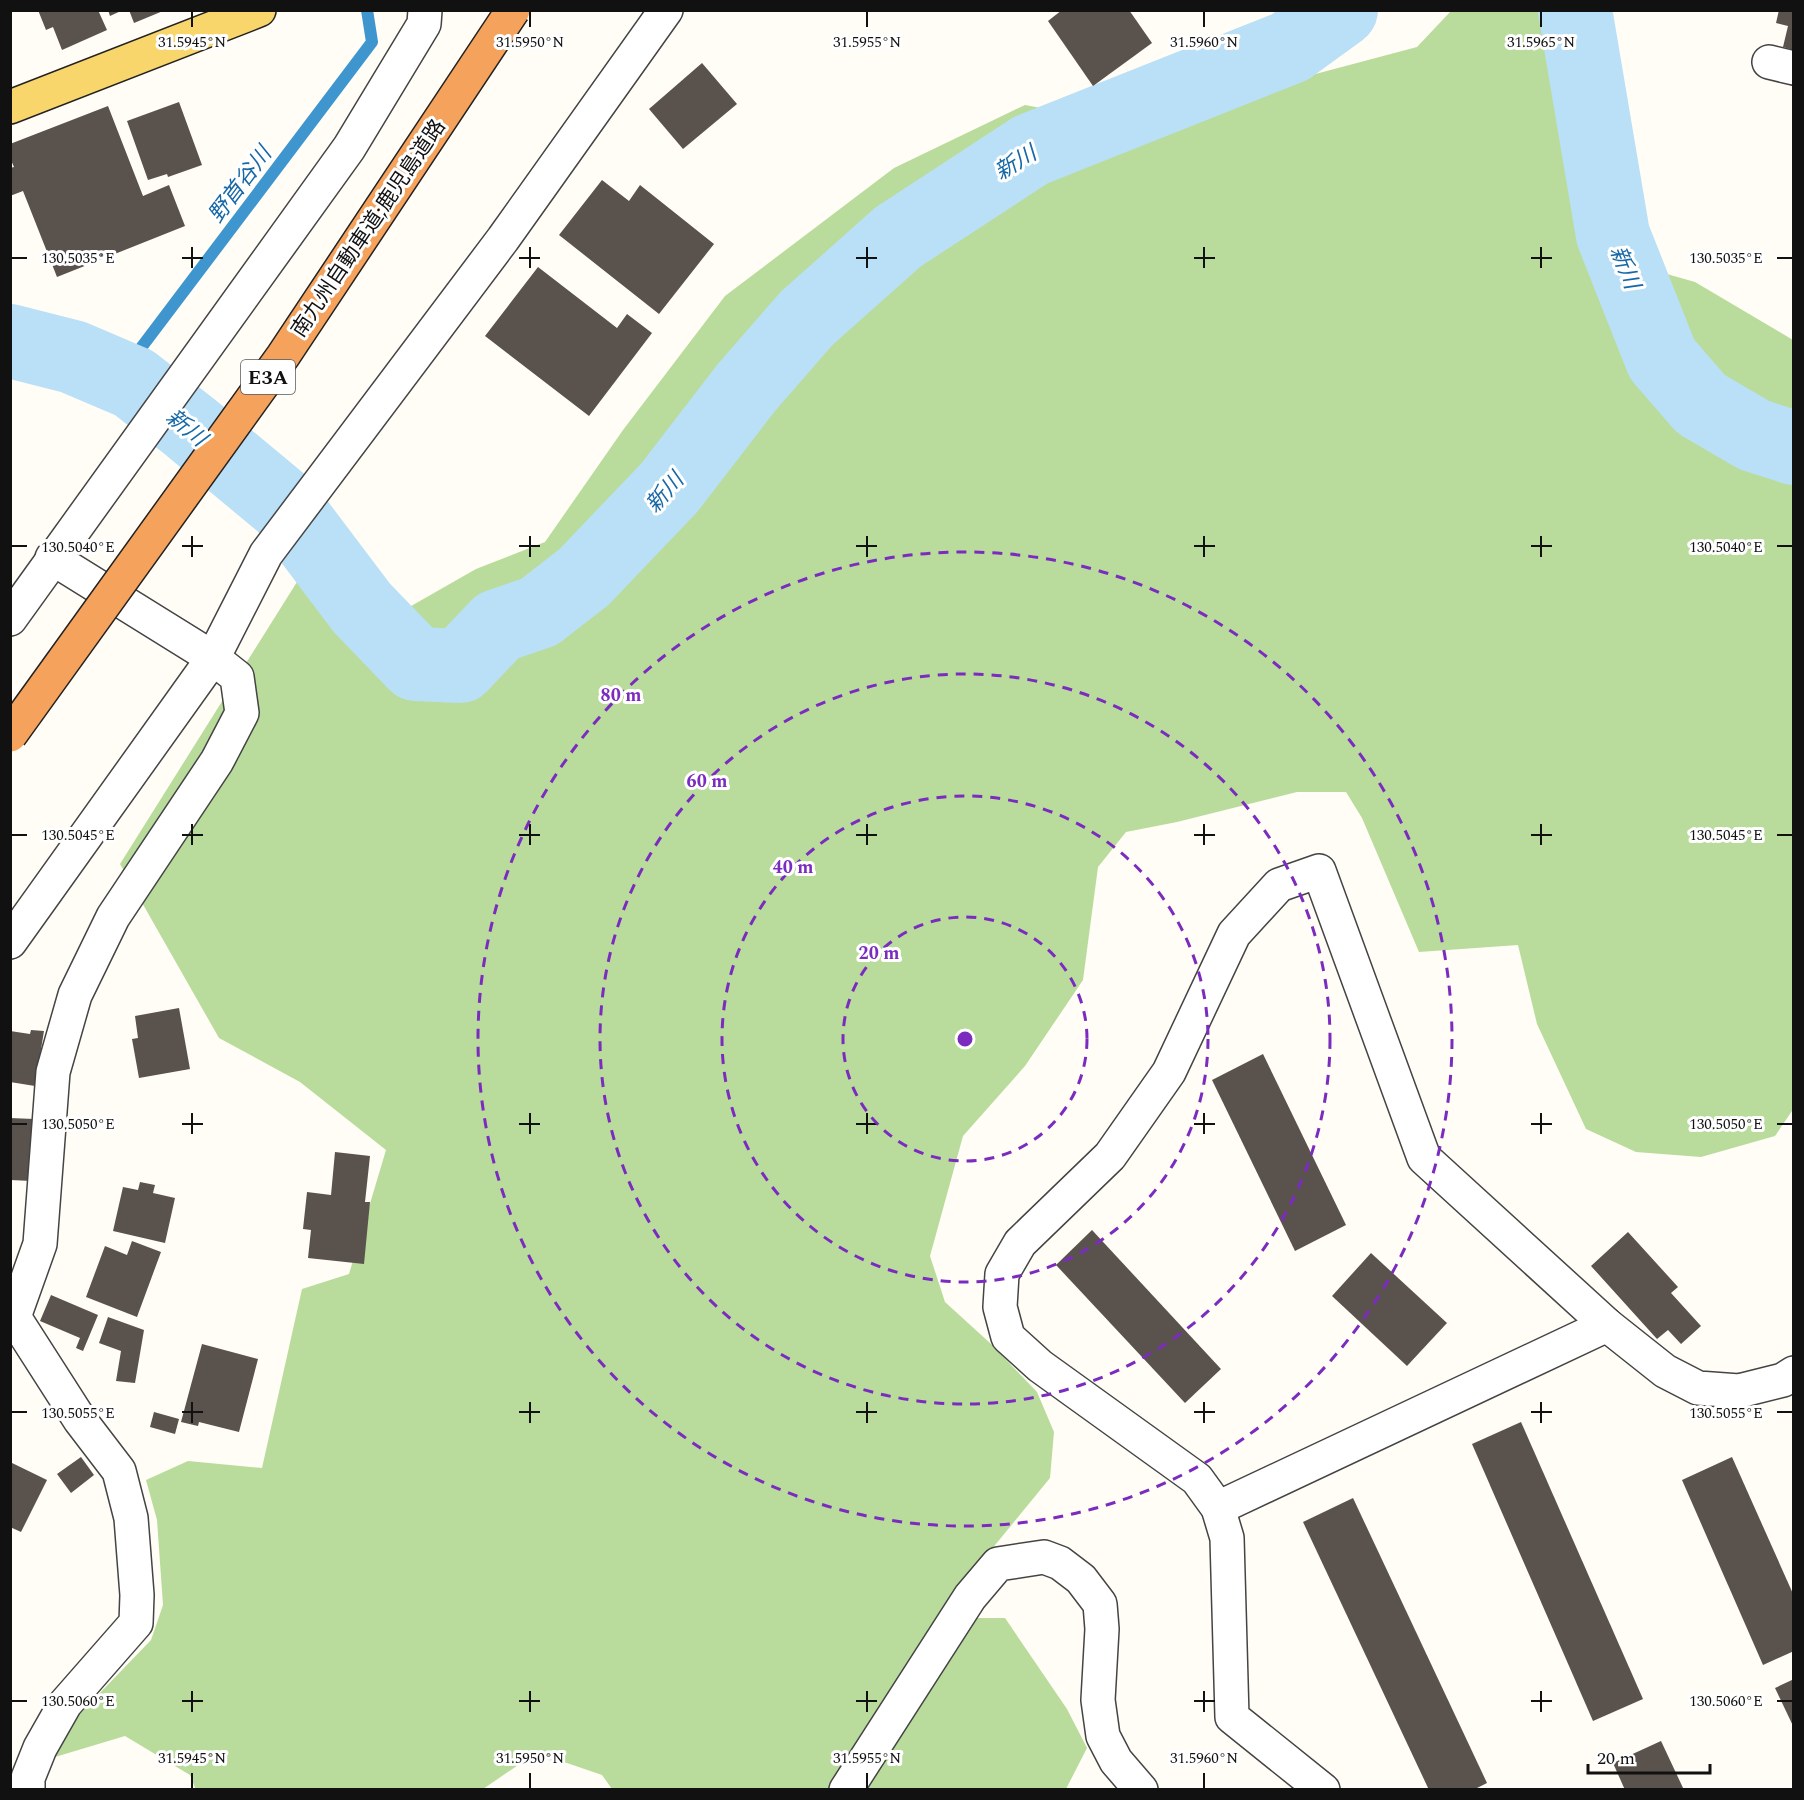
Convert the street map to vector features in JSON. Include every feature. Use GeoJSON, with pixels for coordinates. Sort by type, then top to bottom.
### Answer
{"type":"FeatureCollection","features":[{"type":"Feature","properties":{"kind":"highway","name":"南九州自動車道;鹿児島道路"},"geometry":{"type":"LineString","coordinates":[[10,735],[283,356],[513,10]]}},
{"type":"Feature","properties":{"kind":"main road"},"geometry":{"type":"LineString","coordinates":[[10,107],[260,10]]}},
{"type":"Feature","properties":{"kind":"street"},"geometry":{"type":"LineString","coordinates":[[10,620],[52,558],[349,148],[424,24],[425,10]]}},
{"type":"Feature","properties":{"kind":"street"},"geometry":{"type":"LineString","coordinates":[[10,942],[213,658],[266,554],[503,239],[666,10]]}},
{"type":"Feature","properties":{"kind":"street"},"geometry":{"type":"LineString","coordinates":[[28,1790],[28,1778],[40,1748],[65,1704],[136,1623],[137,1595],[131,1518],[119,1471],[80,1420],[12,1317],[40,1244],[53,1072],[75,995],[113,917],[217,760],[242,713],[237,677],[213,658],[52,558]]}},
{"type":"Feature","properties":{"kind":"street"},"geometry":{"type":"LineString","coordinates":[[1323,1790],[1232,1717],[1227,1538],[1218,1508],[1197,1479],[1040,1366],[1008,1337],[1000,1307],[1002,1274],[1020,1243],[1110,1156],[1169,1072],[1234,934],[1279,885],[1319,871],[1424,1158],[1607,1325],[1665,1371],[1698,1388],[1739,1391],[1783,1380],[1794,1373]]}},
{"type":"Feature","properties":{"kind":"street"},"geometry":{"type":"LineString","coordinates":[[1218,1508],[1607,1325]]}},
{"type":"Feature","properties":{"kind":"street"},"geometry":{"type":"LineString","coordinates":[[846,1790],[970,1597],[998,1564],[1044,1557],[1060,1563],[1081,1579],[1100,1604],[1102,1629],[1098,1700],[1103,1736],[1116,1761],[1141,1790]]}},
{"type":"Feature","properties":{"kind":"green space"},"geometry":{"type":"Polygon","coordinates":[[[1451,11],[1555,11],[1577,24],[1579,249],[1695,282],[1793,340],[1794,1108],[1775,1136],[1701,1157],[1636,1152],[1586,1129],[1537,1024],[1518,945],[1419,952],[1362,818],[1346,792],[1297,792],[1177,822],[1126,832],[1098,867],[1083,980],[1025,1066],[963,1136],[930,1256],[945,1302],[990,1343],[1037,1392],[1054,1432],[1050,1478],[982,1561],[829,1789],[612,1789],[602,1775],[567,1763],[530,1757],[483,1789],[196,1790],[190,1775],[125,1736],[55,1757],[69,1725],[151,1640],[163,1605],[157,1520],[146,1480],[188,1461],[262,1468],[302,1289],[349,1274],[386,1150],[300,1082],[219,1038],[120,864],[312,558],[362,634],[476,569],[545,542],[623,430],[725,296],[894,168],[1025,105],[1162,131],[1293,80],[1417,47],[1451,11]]]}},
{"type":"Feature","properties":{"kind":"green space"},"geometry":{"type":"Polygon","coordinates":[[[976,1618],[1005,1618],[1067,1709],[1087,1748],[1066,1789],[863,1790],[976,1618]]]}},
{"type":"Feature","properties":{"kind":"building"},"geometry":{"type":"Polygon","coordinates":[[[38,10],[98,10],[107,30],[62,50],[53,27],[46,30],[38,10]]]}},
{"type":"Feature","properties":{"kind":"building"},"geometry":{"type":"Polygon","coordinates":[[[108,10],[123,10],[110,16],[108,10]]]}},
{"type":"Feature","properties":{"kind":"building"},"geometry":{"type":"Polygon","coordinates":[[[129,10],[163,10],[163,11],[134,23],[129,10]]]}},
{"type":"Feature","properties":{"kind":"building"},"geometry":{"type":"Polygon","coordinates":[[[1062,10],[1129,10],[1152,43],[1093,86],[1048,21],[1062,10]]]}},
{"type":"Feature","properties":{"kind":"building"},"geometry":{"type":"Polygon","coordinates":[[[1779,10],[1794,10],[1794,50],[1783,47],[1788,26],[1776,23],[1779,10]]]}},
{"type":"Feature","properties":{"kind":"building"},"geometry":{"type":"Polygon","coordinates":[[[702,63],[737,104],[683,149],[649,109],[702,63]]]}},
{"type":"Feature","properties":{"kind":"building"},"geometry":{"type":"Polygon","coordinates":[[[179,102],[202,165],[168,177],[167,174],[148,180],[127,121],[179,102]]]}},
{"type":"Feature","properties":{"kind":"building"},"geometry":{"type":"Polygon","coordinates":[[[108,106],[143,196],[169,185],[185,226],[57,277],[23,191],[10,196],[10,168],[14,167],[10,158],[10,144],[108,106]]]}},
{"type":"Feature","properties":{"kind":"building"},"geometry":{"type":"Polygon","coordinates":[[[602,180],[629,201],[640,185],[714,244],[659,314],[559,235],[602,180]]]}},
{"type":"Feature","properties":{"kind":"building"},"geometry":{"type":"Polygon","coordinates":[[[538,267],[617,328],[627,314],[652,333],[589,416],[485,336],[538,267]]]}},
{"type":"Feature","properties":{"kind":"building"},"geometry":{"type":"Polygon","coordinates":[[[179,1008],[190,1069],[139,1078],[132,1039],[138,1038],[135,1016],[179,1008]]]}},
{"type":"Feature","properties":{"kind":"building"},"geometry":{"type":"Polygon","coordinates":[[[31,1030],[44,1031],[35,1086],[10,1082],[10,1031],[30,1034],[31,1030]]]}},
{"type":"Feature","properties":{"kind":"building"},"geometry":{"type":"Polygon","coordinates":[[[1263,1054],[1346,1225],[1295,1251],[1212,1080],[1263,1054]]]}},
{"type":"Feature","properties":{"kind":"building"},"geometry":{"type":"Polygon","coordinates":[[[10,1118],[34,1119],[32,1181],[10,1180],[10,1118]]]}},
{"type":"Feature","properties":{"kind":"building"},"geometry":{"type":"Polygon","coordinates":[[[335,1152],[370,1156],[365,1202],[370,1202],[364,1264],[308,1258],[311,1230],[303,1229],[307,1192],[331,1195],[335,1152]]]}},
{"type":"Feature","properties":{"kind":"building"},"geometry":{"type":"Polygon","coordinates":[[[140,1182],[155,1185],[153,1193],[175,1198],[165,1243],[113,1231],[123,1187],[138,1190],[140,1182]]]}},
{"type":"Feature","properties":{"kind":"building"},"geometry":{"type":"Polygon","coordinates":[[[1092,1230],[1221,1369],[1185,1403],[1056,1265],[1092,1230]]]}},
{"type":"Feature","properties":{"kind":"building"},"geometry":{"type":"Polygon","coordinates":[[[1628,1232],[1678,1287],[1671,1293],[1701,1326],[1681,1344],[1668,1330],[1657,1339],[1591,1266],[1628,1232]]]}},
{"type":"Feature","properties":{"kind":"building"},"geometry":{"type":"Polygon","coordinates":[[[132,1241],[161,1252],[137,1317],[86,1297],[105,1246],[127,1255],[132,1241]]]}},
{"type":"Feature","properties":{"kind":"building"},"geometry":{"type":"Polygon","coordinates":[[[1371,1253],[1447,1323],[1407,1366],[1332,1296],[1371,1253]]]}},
{"type":"Feature","properties":{"kind":"building"},"geometry":{"type":"Polygon","coordinates":[[[51,1295],[98,1315],[83,1351],[76,1348],[80,1338],[40,1321],[51,1295]]]}},
{"type":"Feature","properties":{"kind":"building"},"geometry":{"type":"Polygon","coordinates":[[[108,1317],[144,1330],[135,1383],[116,1381],[121,1351],[99,1343],[108,1317]]]}},
{"type":"Feature","properties":{"kind":"building"},"geometry":{"type":"Polygon","coordinates":[[[202,1344],[258,1359],[239,1432],[199,1422],[198,1426],[181,1422],[202,1344]]]}},
{"type":"Feature","properties":{"kind":"building"},"geometry":{"type":"Polygon","coordinates":[[[154,1412],[179,1419],[175,1434],[150,1427],[154,1412]]]}},
{"type":"Feature","properties":{"kind":"building"},"geometry":{"type":"Polygon","coordinates":[[[1521,1422],[1643,1699],[1593,1721],[1472,1444],[1521,1422]]]}},
{"type":"Feature","properties":{"kind":"building"},"geometry":{"type":"Polygon","coordinates":[[[81,1457],[94,1475],[71,1493],[57,1474],[81,1457]]]}},
{"type":"Feature","properties":{"kind":"building"},"geometry":{"type":"Polygon","coordinates":[[[1732,1457],[1794,1596],[1794,1651],[1763,1665],[1682,1480],[1732,1457]]]}},
{"type":"Feature","properties":{"kind":"building"},"geometry":{"type":"Polygon","coordinates":[[[10,1462],[47,1480],[21,1532],[10,1527],[10,1462]]]}},
{"type":"Feature","properties":{"kind":"building"},"geometry":{"type":"Polygon","coordinates":[[[1353,1498],[1487,1783],[1473,1790],[1429,1790],[1303,1522],[1353,1498]]]}},
{"type":"Feature","properties":{"kind":"building"},"geometry":{"type":"Polygon","coordinates":[[[1794,1679],[1794,1728],[1775,1688],[1794,1679]]]}},
{"type":"Feature","properties":{"kind":"building"},"geometry":{"type":"Polygon","coordinates":[[[1661,1741],[1684,1790],[1625,1790],[1613,1763],[1661,1741]]]}},
{"type":"Feature","properties":{"kind":"waterway","name":"野首谷川"},"geometry":{"type":"LineString","coordinates":[[119,377],[372,42],[367,10]]}},
{"type":"Feature","properties":{"kind":"waterway","name":"新川"},"geometry":{"type":"LineString","coordinates":[[10,341],[73,357],[134,383],[285,506],[362,608],[416,664],[460,666],[498,626],[539,612],[584,577],[669,488],[746,388],[807,318],[898,237],[1031,150],[1290,47],[1341,10]]}},
{"type":"Feature","properties":{"kind":"waterway","name":"新川"},"geometry":{"type":"LineString","coordinates":[[1575,10],[1613,235],[1662,359],[1701,404],[1754,435],[1794,448]]}}]}
